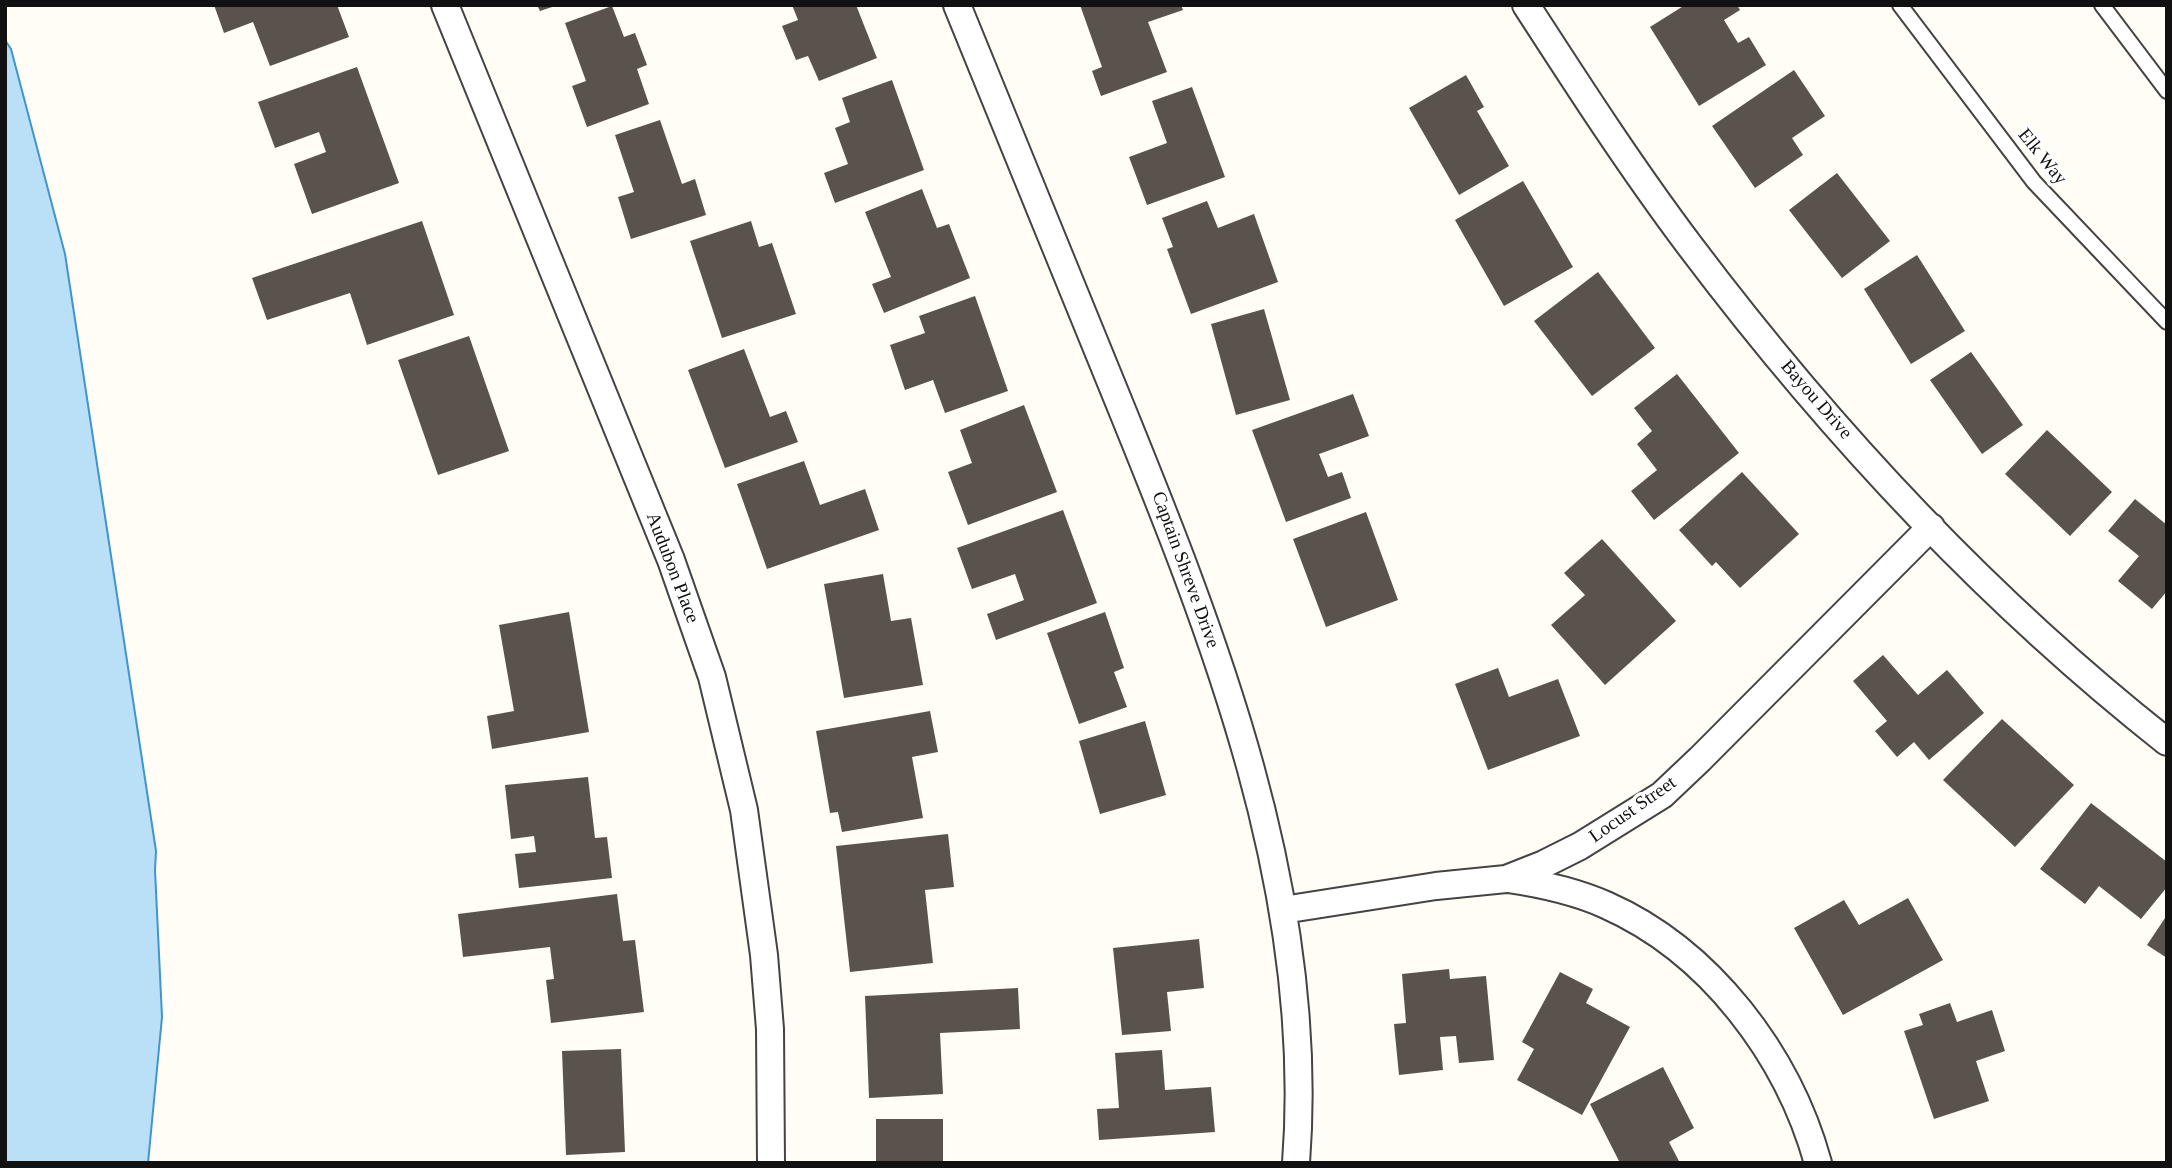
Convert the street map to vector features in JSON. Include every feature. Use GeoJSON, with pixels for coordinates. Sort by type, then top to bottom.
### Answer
{"type":"FeatureCollection","features":[{"type":"Feature","properties":{"kind":"street","name":"Audubon Place"},"geometry":{"type":"LineString","coordinates":[[445,5],[671,560],[712,677],[744,810],[764,955],[770,1029],[771,1163]]}},
{"type":"Feature","properties":{"kind":"street","name":"Captain Shreve Drive"},"geometry":{"type":"LineString","coordinates":[[957,5],[1165,515],[1208,631],[1246,750],[1276,867],[1293,988],[1299,1063],[1297,1163]]}},
{"type":"Feature","properties":{"kind":"street","name":"Bayou Drive"},"geometry":{"type":"LineString","coordinates":[[1527,5],[1620,149],[1698,256],[1749,322],[1875,468],[1931,527],[2068,659],[2167,742]]}},
{"type":"Feature","properties":{"kind":"street","name":"Locust Street"},"geometry":{"type":"LineString","coordinates":[[1283,910],[1436,886],[1506,879],[1580,846],[1662,795],[1931,527]]}},
{"type":"Feature","properties":{"kind":"street"},"geometry":{"type":"LineString","coordinates":[[1506,879],[1545,885],[1606,905],[1668,941],[1695,964],[1743,1015],[1773,1060],[1801,1115],[1818,1163]]}},
{"type":"Feature","properties":{"kind":"lane","name":"Elk Way"},"geometry":{"type":"LineString","coordinates":[[1900,5],[2034,182],[2167,323]]}},
{"type":"Feature","properties":{"kind":"lane"},"geometry":{"type":"LineString","coordinates":[[2102,5],[2167,92]]}},
{"type":"Feature","properties":{"kind":"water"},"geometry":{"type":"Polygon","coordinates":[[[5,40],[11,49],[65,254],[156,851],[162,1017],[148,1163],[5,1163],[5,40]]]}},
{"type":"Feature","properties":{"kind":"building"},"geometry":{"type":"Polygon","coordinates":[[[214,5],[337,5],[349,37],[270,66],[253,22],[224,33],[214,5]]]}},
{"type":"Feature","properties":{"kind":"building"},"geometry":{"type":"Polygon","coordinates":[[[537,5],[555,5],[555,6],[540,11],[537,5]]]}},
{"type":"Feature","properties":{"kind":"building"},"geometry":{"type":"Polygon","coordinates":[[[792,5],[856,5],[877,58],[819,81],[808,56],[796,60],[782,26],[798,20],[792,5]]]}},
{"type":"Feature","properties":{"kind":"building"},"geometry":{"type":"Polygon","coordinates":[[[1080,5],[1181,5],[1183,10],[1148,22],[1167,72],[1101,96],[1092,71],[1102,67],[1080,5]]]}},
{"type":"Feature","properties":{"kind":"building"},"geometry":{"type":"Polygon","coordinates":[[[1685,5],[1737,5],[1740,10],[1724,20],[1738,43],[1749,37],[1766,65],[1699,106],[1650,27],[1685,5]]]}},
{"type":"Feature","properties":{"kind":"building"},"geometry":{"type":"Polygon","coordinates":[[[612,6],[624,37],[635,33],[647,65],[637,69],[649,104],[587,127],[572,86],[586,81],[565,23],[612,6]]]}},
{"type":"Feature","properties":{"kind":"building"},"geometry":{"type":"Polygon","coordinates":[[[357,67],[399,183],[312,214],[294,164],[326,152],[319,132],[275,148],[258,102],[357,67]]]}},
{"type":"Feature","properties":{"kind":"building"},"geometry":{"type":"Polygon","coordinates":[[[1794,70],[1825,116],[1792,138],[1803,155],[1755,188],[1712,126],[1794,70]]]}},
{"type":"Feature","properties":{"kind":"building"},"geometry":{"type":"Polygon","coordinates":[[[1466,75],[1484,107],[1477,111],[1509,166],[1459,195],[1409,108],[1466,75]]]}},
{"type":"Feature","properties":{"kind":"building"},"geometry":{"type":"Polygon","coordinates":[[[892,80],[924,170],[835,203],[824,173],[848,164],[835,128],[850,122],[842,98],[892,80]]]}},
{"type":"Feature","properties":{"kind":"building"},"geometry":{"type":"Polygon","coordinates":[[[1192,87],[1225,177],[1147,205],[1129,157],[1167,143],[1152,101],[1192,87]]]}},
{"type":"Feature","properties":{"kind":"building"},"geometry":{"type":"Polygon","coordinates":[[[660,120],[682,184],[695,179],[706,215],[631,239],[618,197],[634,192],[615,135],[660,120]]]}},
{"type":"Feature","properties":{"kind":"building"},"geometry":{"type":"Polygon","coordinates":[[[1837,173],[1890,241],[1842,278],[1789,210],[1837,173]]]}},
{"type":"Feature","properties":{"kind":"building"},"geometry":{"type":"Polygon","coordinates":[[[1523,181],[1573,267],[1504,306],[1455,220],[1523,181]]]}},
{"type":"Feature","properties":{"kind":"building"},"geometry":{"type":"Polygon","coordinates":[[[922,189],[937,228],[949,224],[970,278],[884,313],[872,284],[891,277],[865,212],[922,189]]]}},
{"type":"Feature","properties":{"kind":"building"},"geometry":{"type":"Polygon","coordinates":[[[1207,201],[1218,228],[1254,214],[1278,282],[1191,314],[1167,249],[1173,247],[1162,218],[1207,201]]]}},
{"type":"Feature","properties":{"kind":"building"},"geometry":{"type":"Polygon","coordinates":[[[422,221],[454,315],[367,345],[350,293],[267,320],[252,278],[422,221]]]}},
{"type":"Feature","properties":{"kind":"building"},"geometry":{"type":"Polygon","coordinates":[[[751,221],[759,247],[772,243],[796,314],[722,338],[690,241],[751,221]]]}},
{"type":"Feature","properties":{"kind":"building"},"geometry":{"type":"Polygon","coordinates":[[[1917,255],[1965,331],[1911,364],[1864,289],[1917,255]]]}},
{"type":"Feature","properties":{"kind":"building"},"geometry":{"type":"Polygon","coordinates":[[[1598,272],[1655,348],[1592,396],[1534,321],[1598,272]]]}},
{"type":"Feature","properties":{"kind":"building"},"geometry":{"type":"Polygon","coordinates":[[[975,296],[1008,391],[945,413],[933,380],[905,390],[890,345],[925,333],[919,316],[975,296]]]}},
{"type":"Feature","properties":{"kind":"building"},"geometry":{"type":"Polygon","coordinates":[[[1264,309],[1290,400],[1236,415],[1211,324],[1264,309]]]}},
{"type":"Feature","properties":{"kind":"building"},"geometry":{"type":"Polygon","coordinates":[[[469,336],[509,451],[438,475],[398,360],[469,336]]]}},
{"type":"Feature","properties":{"kind":"building"},"geometry":{"type":"Polygon","coordinates":[[[744,349],[770,417],[786,411],[798,442],[725,468],[688,370],[744,349]]]}},
{"type":"Feature","properties":{"kind":"building"},"geometry":{"type":"Polygon","coordinates":[[[1971,352],[2023,425],[1982,454],[1930,380],[1971,352]]]}},
{"type":"Feature","properties":{"kind":"building"},"geometry":{"type":"Polygon","coordinates":[[[1677,374],[1739,453],[1654,520],[1631,491],[1657,470],[1637,444],[1652,431],[1634,408],[1677,374]]]}},
{"type":"Feature","properties":{"kind":"building"},"geometry":{"type":"Polygon","coordinates":[[[1353,394],[1369,436],[1319,454],[1328,477],[1342,472],[1351,498],[1286,522],[1252,430],[1353,394]]]}},
{"type":"Feature","properties":{"kind":"building"},"geometry":{"type":"Polygon","coordinates":[[[1024,405],[1057,492],[968,525],[948,472],[972,463],[960,430],[1024,405]]]}},
{"type":"Feature","properties":{"kind":"building"},"geometry":{"type":"Polygon","coordinates":[[[2047,430],[2112,492],[2070,536],[2005,474],[2047,430]]]}},
{"type":"Feature","properties":{"kind":"building"},"geometry":{"type":"Polygon","coordinates":[[[804,461],[820,505],[865,489],[879,530],[767,569],[737,484],[804,461]]]}},
{"type":"Feature","properties":{"kind":"building"},"geometry":{"type":"Polygon","coordinates":[[[1742,472],[1799,534],[1740,588],[1716,562],[1712,566],[1679,530],[1742,472]]]}},
{"type":"Feature","properties":{"kind":"building"},"geometry":{"type":"Polygon","coordinates":[[[2135,499],[2167,525],[2167,591],[2152,609],[2118,581],[2139,556],[2108,531],[2135,499]]]}},
{"type":"Feature","properties":{"kind":"building"},"geometry":{"type":"Polygon","coordinates":[[[1063,510],[1097,603],[996,640],[987,614],[1024,600],[1015,574],[972,589],[957,548],[1063,510]]]}},
{"type":"Feature","properties":{"kind":"building"},"geometry":{"type":"Polygon","coordinates":[[[1366,512],[1398,600],[1326,627],[1293,539],[1366,512]]]}},
{"type":"Feature","properties":{"kind":"building"},"geometry":{"type":"Polygon","coordinates":[[[1602,539],[1676,621],[1605,685],[1551,625],[1585,595],[1564,573],[1602,539]]]}},
{"type":"Feature","properties":{"kind":"building"},"geometry":{"type":"Polygon","coordinates":[[[883,574],[891,621],[911,618],[923,685],[844,698],[824,584],[883,574]]]}},
{"type":"Feature","properties":{"kind":"building"},"geometry":{"type":"Polygon","coordinates":[[[569,612],[589,732],[492,749],[487,716],[514,711],[499,625],[569,612]]]}},
{"type":"Feature","properties":{"kind":"building"},"geometry":{"type":"Polygon","coordinates":[[[1105,612],[1124,668],[1114,672],[1127,707],[1079,724],[1047,633],[1105,612]]]}},
{"type":"Feature","properties":{"kind":"building"},"geometry":{"type":"Polygon","coordinates":[[[1883,655],[1918,695],[1947,670],[1984,713],[1929,760],[1914,742],[1897,757],[1875,731],[1887,721],[1853,681],[1883,655]]]}},
{"type":"Feature","properties":{"kind":"building"},"geometry":{"type":"Polygon","coordinates":[[[1498,668],[1509,697],[1558,679],[1580,736],[1488,770],[1455,684],[1498,668]]]}},
{"type":"Feature","properties":{"kind":"building"},"geometry":{"type":"Polygon","coordinates":[[[930,711],[938,752],[912,757],[923,818],[842,832],[838,812],[830,813],[816,731],[930,711]]]}},
{"type":"Feature","properties":{"kind":"building"},"geometry":{"type":"Polygon","coordinates":[[[2002,719],[2074,785],[2015,847],[1943,780],[2002,719]]]}},
{"type":"Feature","properties":{"kind":"building"},"geometry":{"type":"Polygon","coordinates":[[[1145,721],[1166,795],[1100,814],[1079,741],[1145,721]]]}},
{"type":"Feature","properties":{"kind":"building"},"geometry":{"type":"Polygon","coordinates":[[[588,777],[595,838],[607,837],[612,878],[519,888],[515,854],[536,852],[534,836],[511,839],[505,785],[588,777]]]}},
{"type":"Feature","properties":{"kind":"building"},"geometry":{"type":"Polygon","coordinates":[[[2091,803],[2167,862],[2167,887],[2141,919],[2099,886],[2085,904],[2040,869],[2091,803]]]}},
{"type":"Feature","properties":{"kind":"building"},"geometry":{"type":"Polygon","coordinates":[[[948,834],[954,887],[925,890],[933,963],[850,972],[836,846],[948,834]]]}},
{"type":"Feature","properties":{"kind":"building"},"geometry":{"type":"Polygon","coordinates":[[[617,894],[623,941],[635,940],[644,1012],[551,1023],[546,980],[554,979],[550,947],[463,957],[458,914],[617,894]]]}},
{"type":"Feature","properties":{"kind":"building"},"geometry":{"type":"Polygon","coordinates":[[[1908,898],[1943,960],[1843,1015],[1794,928],[1844,900],[1859,925],[1908,898]]]}},
{"type":"Feature","properties":{"kind":"building"},"geometry":{"type":"Polygon","coordinates":[[[2167,915],[2167,958],[2147,945],[2167,915]]]}},
{"type":"Feature","properties":{"kind":"building"},"geometry":{"type":"Polygon","coordinates":[[[1199,939],[1204,988],[1167,992],[1171,1031],[1122,1035],[1113,948],[1199,939]]]}},
{"type":"Feature","properties":{"kind":"building"},"geometry":{"type":"Polygon","coordinates":[[[1449,969],[1450,979],[1486,976],[1494,1060],[1459,1063],[1456,1036],[1440,1037],[1443,1070],[1399,1075],[1394,1024],[1406,1023],[1402,974],[1449,969]]]}},
{"type":"Feature","properties":{"kind":"building"},"geometry":{"type":"Polygon","coordinates":[[[1560,972],[1593,989],[1586,1003],[1630,1027],[1582,1115],[1517,1080],[1534,1049],[1522,1042],[1560,972]]]}},
{"type":"Feature","properties":{"kind":"building"},"geometry":{"type":"Polygon","coordinates":[[[1018,988],[1020,1029],[940,1033],[943,1094],[869,1098],[865,996],[1018,988]]]}},
{"type":"Feature","properties":{"kind":"building"},"geometry":{"type":"Polygon","coordinates":[[[1950,1003],[1957,1022],[1992,1010],[2005,1051],[1976,1061],[1989,1101],[1934,1119],[1904,1031],[1923,1025],[1919,1014],[1950,1003]]]}},
{"type":"Feature","properties":{"kind":"building"},"geometry":{"type":"Polygon","coordinates":[[[621,1049],[625,1152],[566,1155],[562,1051],[621,1049]]]}},
{"type":"Feature","properties":{"kind":"building"},"geometry":{"type":"Polygon","coordinates":[[[1162,1050],[1165,1090],[1211,1087],[1215,1132],[1099,1140],[1097,1109],[1119,1108],[1115,1053],[1162,1050]]]}},
{"type":"Feature","properties":{"kind":"building"},"geometry":{"type":"Polygon","coordinates":[[[1663,1067],[1694,1128],[1669,1142],[1680,1163],[1620,1163],[1590,1104],[1663,1067]]]}},
{"type":"Feature","properties":{"kind":"building"},"geometry":{"type":"Polygon","coordinates":[[[876,1119],[943,1119],[943,1163],[876,1163],[876,1119]]]}}]}
